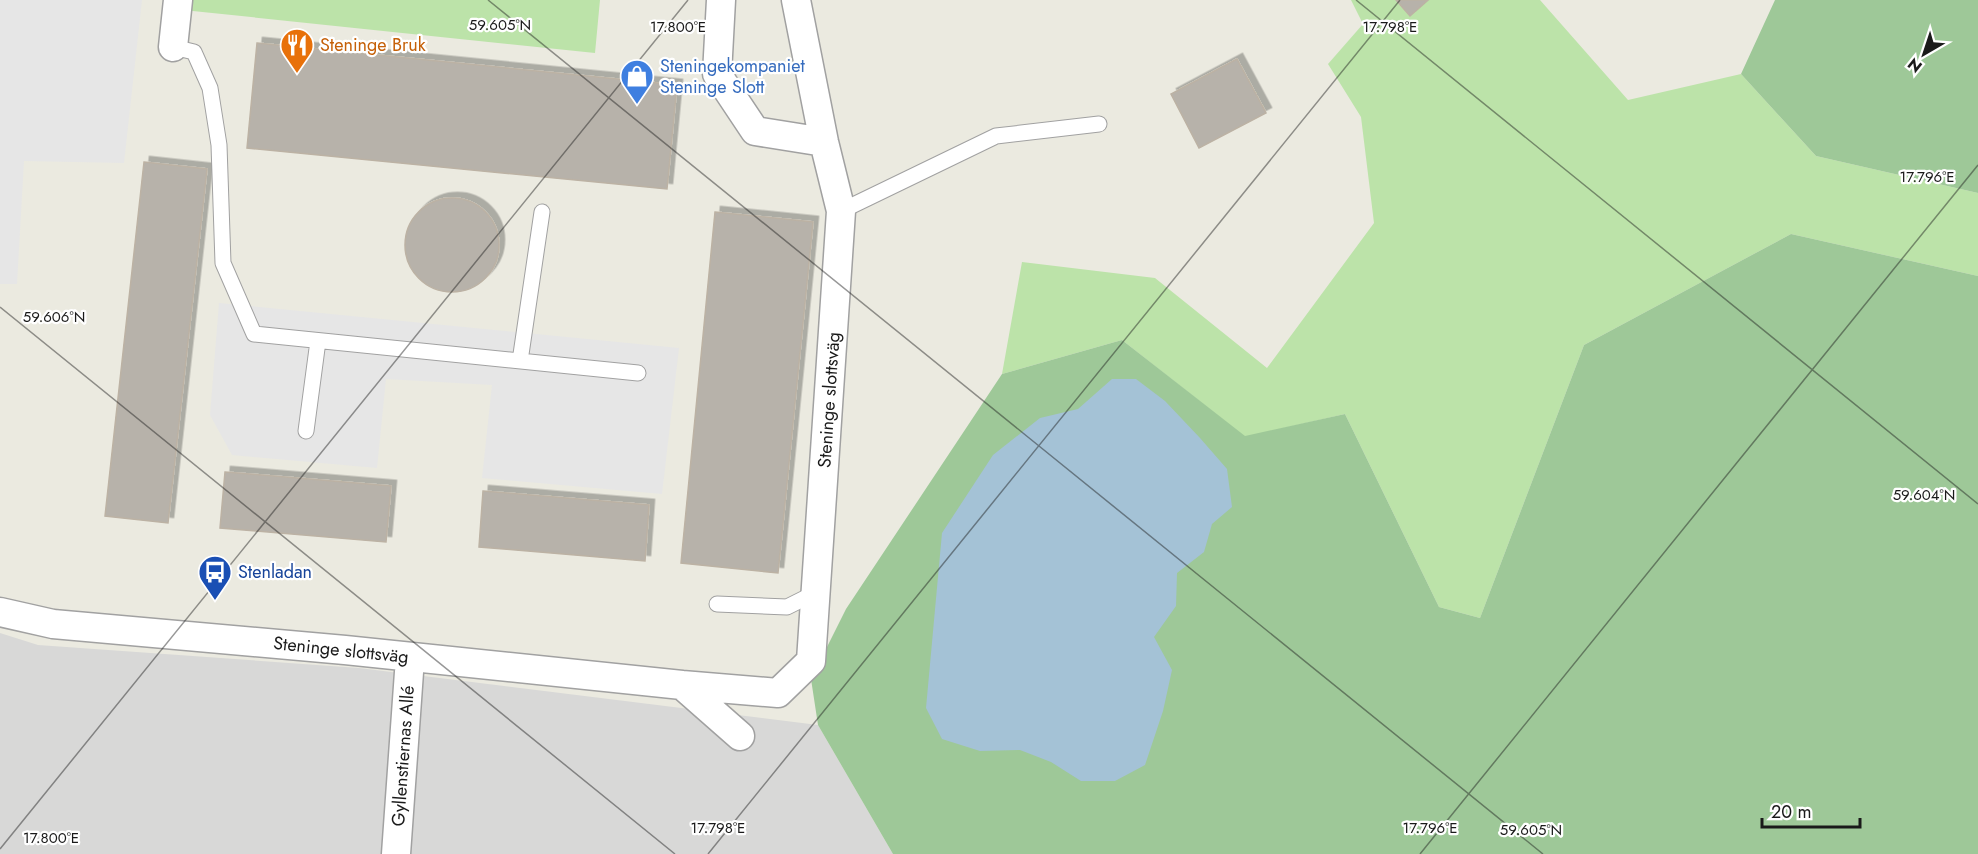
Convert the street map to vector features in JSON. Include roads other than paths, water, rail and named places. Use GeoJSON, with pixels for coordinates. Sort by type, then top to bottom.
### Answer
{"type":"FeatureCollection","features":[{"type":"Feature","properties":{"kind":"street"},"geometry":{"type":"LineString","coordinates":[[173,47],[178,0]]}},
{"type":"Feature","properties":{"kind":"street"},"geometry":{"type":"LineString","coordinates":[[721,0],[717,74],[755,131],[824,142]]}},
{"type":"Feature","properties":{"kind":"street","name":"Steninge slottsväg"},"geometry":{"type":"LineString","coordinates":[[0,612],[53,624],[778,693],[811,661],[841,211],[824,142],[796,0]]}},
{"type":"Feature","properties":{"kind":"street","name":"Gyllenstiernas Allé"},"geometry":{"type":"LineString","coordinates":[[396,854],[410,658]]}},
{"type":"Feature","properties":{"kind":"street"},"geometry":{"type":"LineString","coordinates":[[682,685],[740,736]]}},
{"type":"Feature","properties":{"kind":"lane"},"geometry":{"type":"LineString","coordinates":[[173,47],[194,52],[210,88],[219,145],[223,263],[254,334],[638,373]]}},
{"type":"Feature","properties":{"kind":"lane"},"geometry":{"type":"LineString","coordinates":[[841,211],[996,135],[1099,124]]}},
{"type":"Feature","properties":{"kind":"lane"},"geometry":{"type":"LineString","coordinates":[[520,362],[542,212]]}},
{"type":"Feature","properties":{"kind":"lane"},"geometry":{"type":"LineString","coordinates":[[306,431],[318,341]]}},
{"type":"Feature","properties":{"kind":"lane"},"geometry":{"type":"LineString","coordinates":[[717,604],[787,608],[817,592]]}},
{"type":"Feature","properties":{"kind":"water"},"geometry":{"type":"Polygon","coordinates":[[[1112,379],[1136,379],[1165,401],[1200,438],[1227,469],[1232,507],[1212,524],[1204,552],[1177,573],[1176,606],[1154,637],[1172,670],[1163,711],[1145,765],[1115,781],[1081,781],[1051,762],[1020,750],[980,751],[942,739],[926,708],[942,533],[993,455],[1040,418],[1078,409],[1112,379]]]}},
{"type":"Feature","properties":{"kind":"place","name":"Steninge Bruk"},"geometry":{"type":"Point","coordinates":[297,74]}},
{"type":"Feature","properties":{"kind":"place","name":"Steningekompaniet Steninge Slott"},"geometry":{"type":"Point","coordinates":[637,105]}},
{"type":"Feature","properties":{"kind":"place","name":"Stenladan"},"geometry":{"type":"Point","coordinates":[215,601]}}]}
